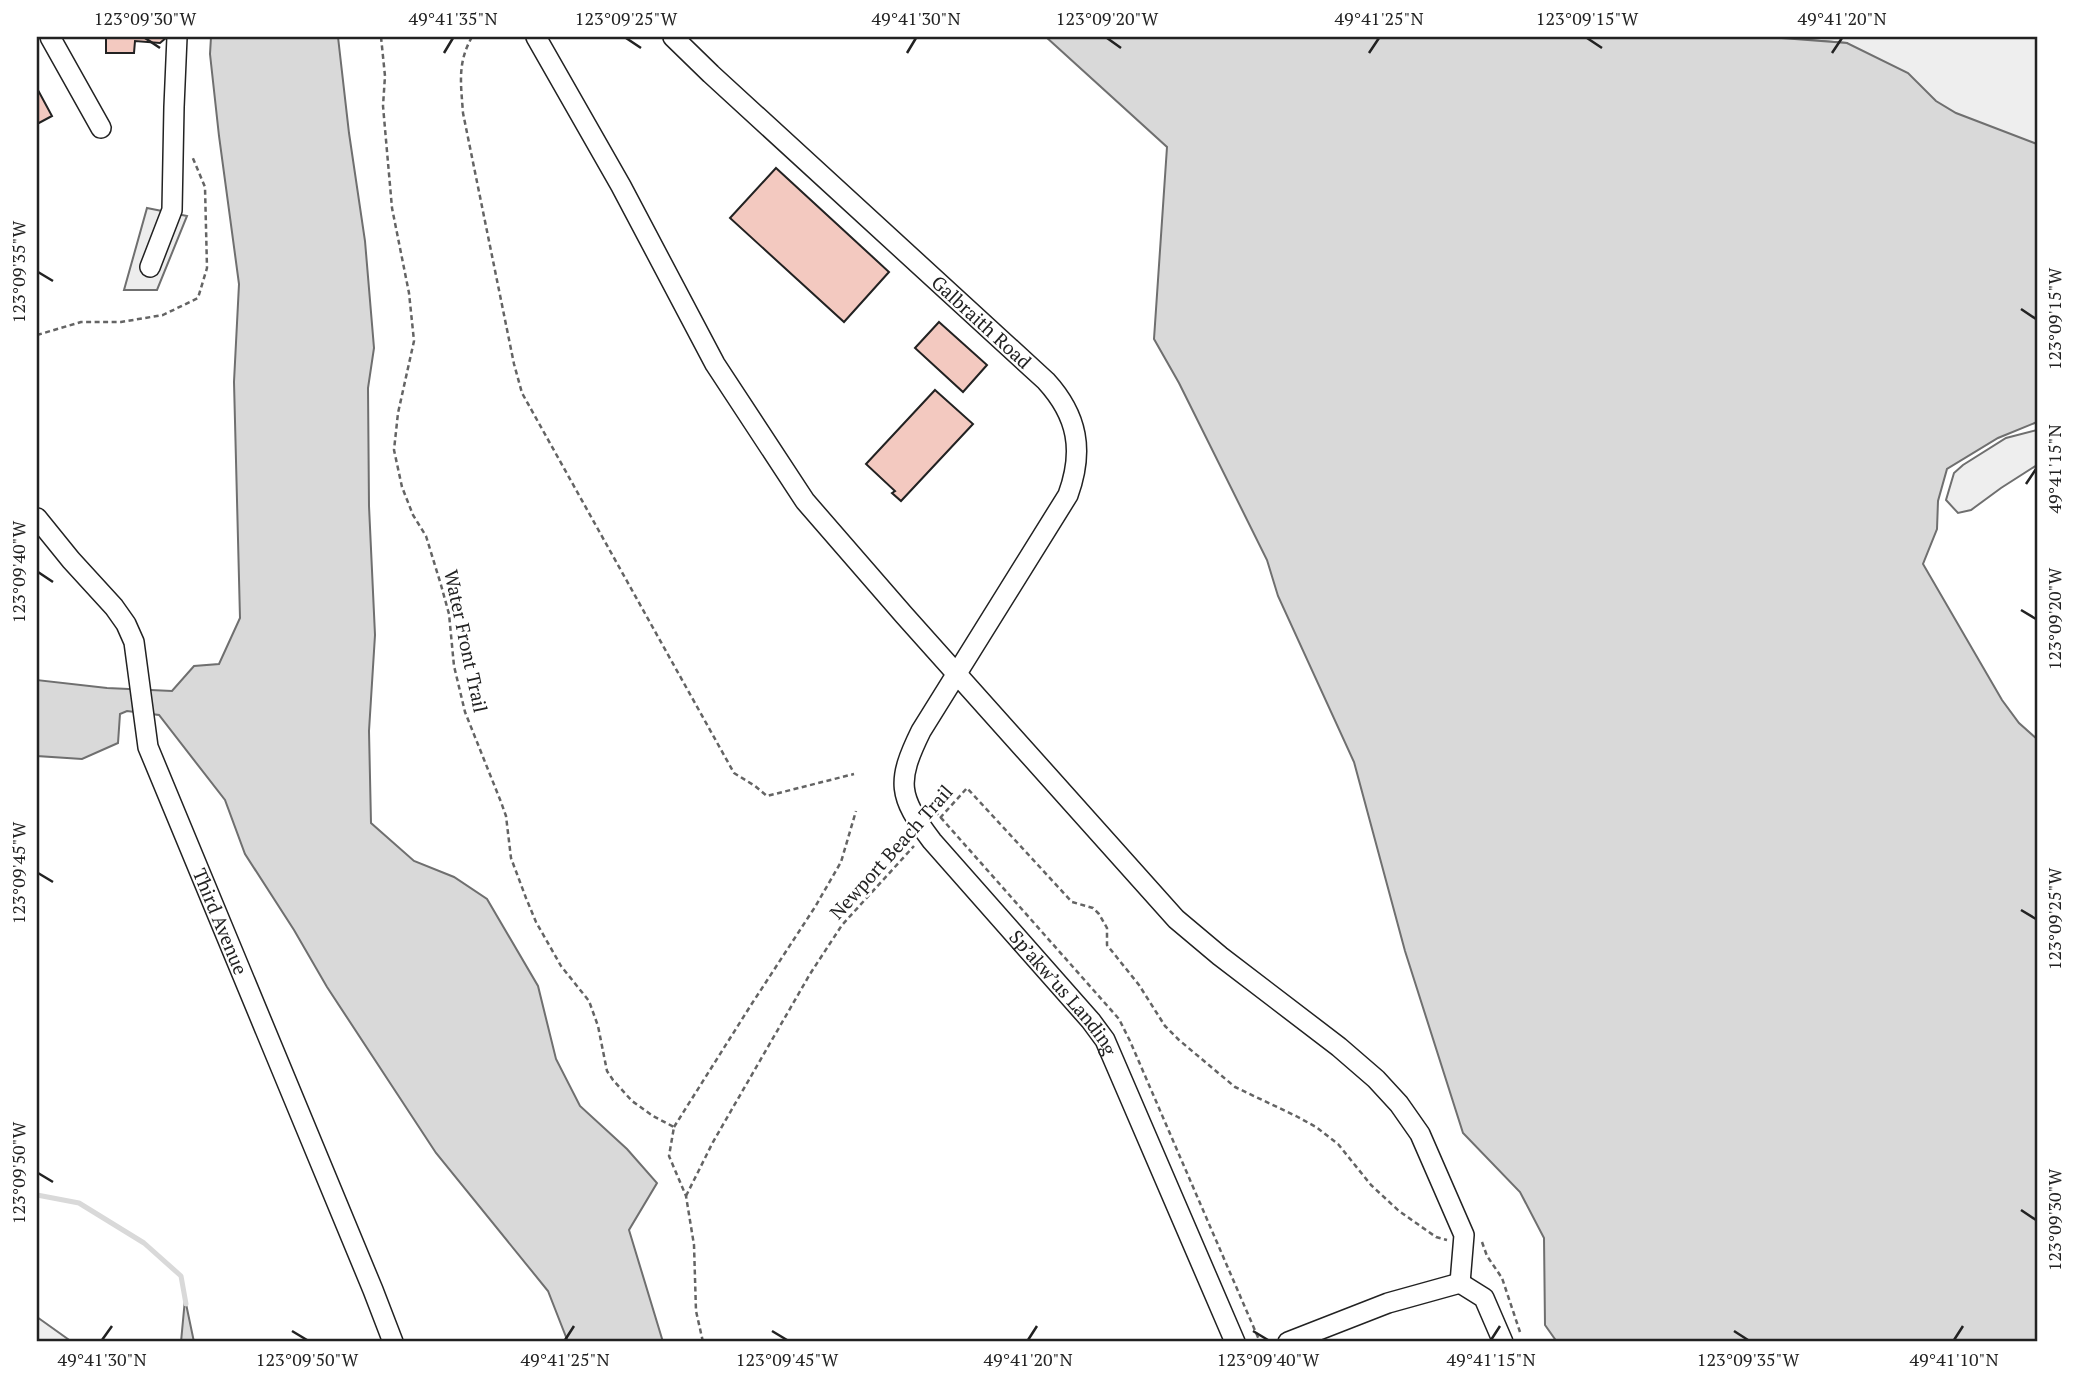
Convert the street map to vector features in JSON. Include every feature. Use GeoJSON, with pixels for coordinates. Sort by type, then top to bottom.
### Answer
{"type":"FeatureCollection","features":[{"type":"Feature","properties":{"kind":"street"},"geometry":{"type":"LineString","coordinates":[[50,37],[102,128]]}},
{"type":"Feature","properties":{"kind":"street"},"geometry":{"type":"LineString","coordinates":[[150,267],[172,210],[177,37]]}},
{"type":"Feature","properties":{"kind":"street"},"geometry":{"type":"LineString","coordinates":[[536,37],[621,186],[715,364],[805,501],[1176,919],[1339,1047],[1376,1079],[1399,1104],[1420,1134],[1464,1235],[1460,1283]]}},
{"type":"Feature","properties":{"kind":"street","name":"Galbraith Road"},"geometry":{"type":"LineString","coordinates":[[673,37],[1046,381],[1069,413],[1077,453],[1075,474],[1068,495],[956,674]]}},
{"type":"Feature","properties":{"kind":"street","name":"Third Avenue"},"geometry":{"type":"LineString","coordinates":[[37,518],[114,607],[134,642],[148,747],[158,776],[393,1342]]}},
{"type":"Feature","properties":{"kind":"street","name":"Sp’akw’us Landing"},"geometry":{"type":"LineString","coordinates":[[956,674],[920,731],[908,758],[903,787],[908,806],[932,841],[1105,1040],[1235,1342]]}},
{"type":"Feature","properties":{"kind":"street"},"geometry":{"type":"LineString","coordinates":[[1288,1342],[1388,1303],[1460,1283],[1484,1298],[1513,1340]]}},
{"type":"Feature","properties":{"kind":"path","name":"Water Front Trail"},"geometry":{"type":"LineString","coordinates":[[381,37],[385,76],[383,106],[392,208],[409,293],[414,341],[398,413],[394,450],[402,487],[413,515],[426,536],[441,585],[449,614],[454,666],[465,712],[506,816],[511,858],[531,910],[561,966],[589,1001],[598,1026],[607,1071],[632,1101],[674,1127]]}},
{"type":"Feature","properties":{"kind":"path"},"geometry":{"type":"LineString","coordinates":[[472,37],[465,49],[460,72],[463,113],[522,393],[734,773],[767,796],[854,774]]}},
{"type":"Feature","properties":{"kind":"path","name":"Newport Beach Trail"},"geometry":{"type":"LineString","coordinates":[[940,818],[967,788],[1072,902],[1093,908],[1099,914],[1107,928],[1107,945],[1139,985],[1165,1026],[1179,1040],[1245,1093],[1296,1116],[1338,1144],[1370,1185],[1409,1219],[1444,1240],[1464,1235]]}},
{"type":"Feature","properties":{"kind":"path"},"geometry":{"type":"LineString","coordinates":[[934,810],[1119,1019],[1260,1342]]}},
{"type":"Feature","properties":{"kind":"path"},"geometry":{"type":"LineString","coordinates":[[703,1342],[696,1311],[694,1244],[686,1196],[669,1156],[674,1127],[835,874],[856,811]]}},
{"type":"Feature","properties":{"kind":"path","name":"Newport Beach Trail"},"geometry":{"type":"LineString","coordinates":[[686,1196],[713,1142],[810,974],[842,926],[914,847]]}},
{"type":"Feature","properties":{"kind":"path"},"geometry":{"type":"LineString","coordinates":[[1464,1235],[1474,1232],[1479,1235],[1487,1256],[1502,1278],[1513,1340]]}},
{"type":"Feature","properties":{"kind":"shaded area"},"geometry":{"type":"Polygon","coordinates":[[[211,37],[338,37],[365,241],[374,348],[368,388],[369,506],[375,635],[369,731],[371,823],[414,861],[454,877],[487,899],[538,986],[556,1059],[580,1106],[627,1149],[657,1183],[629,1230],[663,1342],[568,1342],[548,1291],[436,1153],[327,987],[245,854],[225,800],[159,715],[127,711],[120,714],[118,743],[82,759],[37,756],[37,680],[107,688],[172,691],[194,666],[219,664],[240,618],[234,382],[239,284],[219,136],[210,54],[211,37]]]}},
{"type":"Feature","properties":{"kind":"shaded area"},"geometry":{"type":"Polygon","coordinates":[[[1046,37],[1769,37],[1847,43],[1908,73],[1936,101],[1956,113],[2037,144],[2037,422],[1998,438],[1947,469],[1938,501],[1937,529],[1923,564],[2002,700],[2019,723],[2037,739],[2037,1342],[1557,1342],[1545,1325],[1544,1238],[1520,1192],[1463,1133],[1405,951],[1354,762],[1278,596],[1267,560],[1179,383],[1154,339],[1167,147],[1046,37]]]}},
{"type":"Feature","properties":{"kind":"shaded area"},"geometry":{"type":"Polygon","coordinates":[[[1769,37],[2037,37],[2037,352],[1847,43],[1769,37]]]}},
{"type":"Feature","properties":{"kind":"shaded area"},"geometry":{"type":"Polygon","coordinates":[[[147,208],[187,216],[157,290],[124,290],[147,208]]]}},
{"type":"Feature","properties":{"kind":"shaded area"},"geometry":{"type":"Polygon","coordinates":[[[2037,430],[2037,465],[1971,510],[1958,513],[1946,500],[1954,473],[1963,465],[2006,438],[2037,430]]]}},
{"type":"Feature","properties":{"kind":"shaded area"},"geometry":{"type":"Polygon","coordinates":[[[185,1299],[194,1342],[181,1342],[185,1299]]]}},
{"type":"Feature","properties":{"kind":"shaded area"},"geometry":{"type":"Polygon","coordinates":[[[37,1317],[72,1342],[37,1342],[37,1317]]]}},
{"type":"Feature","properties":{"kind":"building"},"geometry":{"type":"Polygon","coordinates":[[[106,37],[167,37],[160,43],[135,41],[134,53],[106,53],[106,37]]]}},
{"type":"Feature","properties":{"kind":"building"},"geometry":{"type":"Polygon","coordinates":[[[39,92],[52,116],[37,124],[37,94],[39,92]]]}},
{"type":"Feature","properties":{"kind":"building"},"geometry":{"type":"Polygon","coordinates":[[[776,168],[889,272],[844,322],[730,218],[776,168]]]}},
{"type":"Feature","properties":{"kind":"building"},"geometry":{"type":"Polygon","coordinates":[[[939,322],[987,365],[963,392],[915,348],[939,322]]]}},
{"type":"Feature","properties":{"kind":"building"},"geometry":{"type":"Polygon","coordinates":[[[935,390],[973,424],[901,501],[892,493],[895,491],[866,464],[935,390]]]}},
{"type":"Feature","properties":{"kind":"waterway"},"geometry":{"type":"LineString","coordinates":[[37,1195],[79,1203],[144,1243],[181,1276],[186,1304]]}}]}
